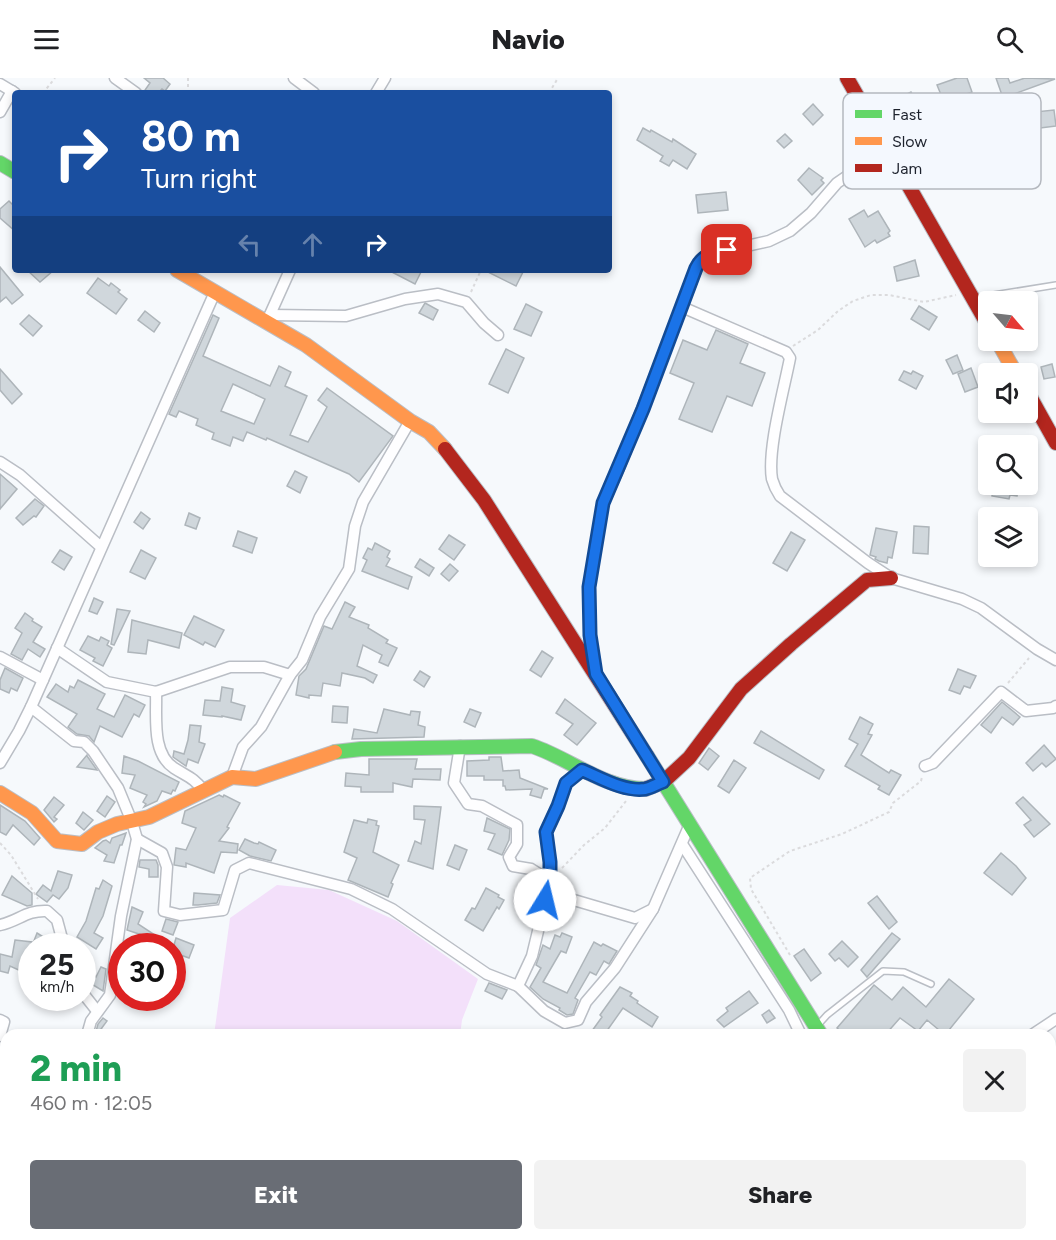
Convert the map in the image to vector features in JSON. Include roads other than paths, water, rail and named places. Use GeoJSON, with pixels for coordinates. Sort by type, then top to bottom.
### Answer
{"type":"FeatureCollection","features":[{"type":"Feature","properties":{"kind":"street"},"geometry":{"type":"LineString","coordinates":[[115,78],[132,90]]}},
{"type":"Feature","properties":{"kind":"street"},"geometry":{"type":"LineString","coordinates":[[294,78],[310,90]]}},
{"type":"Feature","properties":{"kind":"street"},"geometry":{"type":"LineString","coordinates":[[847,78],[856,93]]}},
{"type":"Feature","properties":{"kind":"street"},"geometry":{"type":"LineString","coordinates":[[0,112],[12,95]]}},
{"type":"Feature","properties":{"kind":"street"},"geometry":{"type":"LineString","coordinates":[[596,674],[590,635],[589,587],[603,503],[619,468],[696,268],[706,255],[769,241],[790,231],[811,213],[843,179]]}},
{"type":"Feature","properties":{"kind":"street"},"geometry":{"type":"LineString","coordinates":[[911,189],[978,307]]}},
{"type":"Feature","properties":{"kind":"street"},"geometry":{"type":"LineString","coordinates":[[268,318],[289,273]]}},
{"type":"Feature","properties":{"kind":"street"},"geometry":{"type":"LineString","coordinates":[[197,277],[215,292],[268,318],[410,421],[429,432],[441,443],[484,500],[596,674],[818,1029]]}},
{"type":"Feature","properties":{"kind":"street"},"geometry":{"type":"LineString","coordinates":[[0,762],[31,707],[215,292]]}},
{"type":"Feature","properties":{"kind":"street"},"geometry":{"type":"LineString","coordinates":[[268,318],[346,316],[405,299],[438,294],[466,302],[498,335]]}},
{"type":"Feature","properties":{"kind":"street"},"geometry":{"type":"LineString","coordinates":[[682,307],[786,352],[790,358],[774,440],[772,476],[780,496],[891,578],[962,599],[981,608],[1056,660]]}},
{"type":"Feature","properties":{"kind":"street"},"geometry":{"type":"LineString","coordinates":[[1038,411],[1056,443]]}},
{"type":"Feature","properties":{"kind":"street"},"geometry":{"type":"LineString","coordinates":[[232,777],[243,747],[261,728],[290,675],[302,660],[320,616],[349,569],[355,526],[363,502],[410,421]]}},
{"type":"Feature","properties":{"kind":"street"},"geometry":{"type":"LineString","coordinates":[[0,462],[20,475],[101,547]]}},
{"type":"Feature","properties":{"kind":"street"},"geometry":{"type":"LineString","coordinates":[[0,793],[32,813],[57,840],[82,844],[98,832],[117,824],[149,817],[232,777],[256,779],[333,752],[361,749],[532,746],[612,783],[635,789],[647,789],[663,782],[689,758],[741,689],[791,644],[867,580],[891,578]]}},
{"type":"Feature","properties":{"kind":"street"},"geometry":{"type":"LineString","coordinates":[[57,648],[107,682],[156,692],[230,667],[264,667],[290,675]]}},
{"type":"Feature","properties":{"kind":"street"},"geometry":{"type":"LineString","coordinates":[[0,657],[42,680]]}},
{"type":"Feature","properties":{"kind":"street"},"geometry":{"type":"LineString","coordinates":[[156,692],[157,735],[162,756],[172,767],[194,779],[204,790]]}},
{"type":"Feature","properties":{"kind":"street"},"geometry":{"type":"LineString","coordinates":[[925,766],[933,764],[1001,692],[1026,711],[1056,706]]}},
{"type":"Feature","properties":{"kind":"street"},"geometry":{"type":"LineString","coordinates":[[31,707],[74,741],[84,742],[93,751],[118,788],[132,822],[136,839],[110,995],[97,1011],[89,1029]]}},
{"type":"Feature","properties":{"kind":"street"},"geometry":{"type":"LineString","coordinates":[[460,747],[454,783],[468,804],[482,806],[517,825],[517,844],[509,857],[513,866],[531,869],[550,881],[567,898],[635,918],[653,909]]}},
{"type":"Feature","properties":{"kind":"street"},"geometry":{"type":"LineString","coordinates":[[518,986],[532,956],[550,881],[546,832],[566,783],[582,770]]}},
{"type":"Feature","properties":{"kind":"street"},"geometry":{"type":"LineString","coordinates":[[136,839],[162,853],[167,867],[164,911],[180,915],[223,910],[235,870],[249,863],[351,889],[392,909],[487,974],[518,986],[544,1011],[565,1023],[578,1020],[586,1002],[615,968],[653,909],[690,824]]}},
{"type":"Feature","properties":{"kind":"street"},"geometry":{"type":"LineString","coordinates":[[682,844],[789,1010],[798,1029]]}},
{"type":"Feature","properties":{"kind":"street"},"geometry":{"type":"LineString","coordinates":[[0,924],[9,923],[33,911],[47,911],[57,920],[60,933]]}},
{"type":"Feature","properties":{"kind":"street"},"geometry":{"type":"LineString","coordinates":[[1041,1029],[1056,1019]]}},
{"type":"Feature","properties":{"kind":"lane"},"geometry":{"type":"LineString","coordinates":[[972,296],[1056,285]]}},
{"type":"Feature","properties":{"kind":"lane"},"geometry":{"type":"LineString","coordinates":[[820,1029],[826,1015],[883,971],[904,972],[931,984]]}}]}
